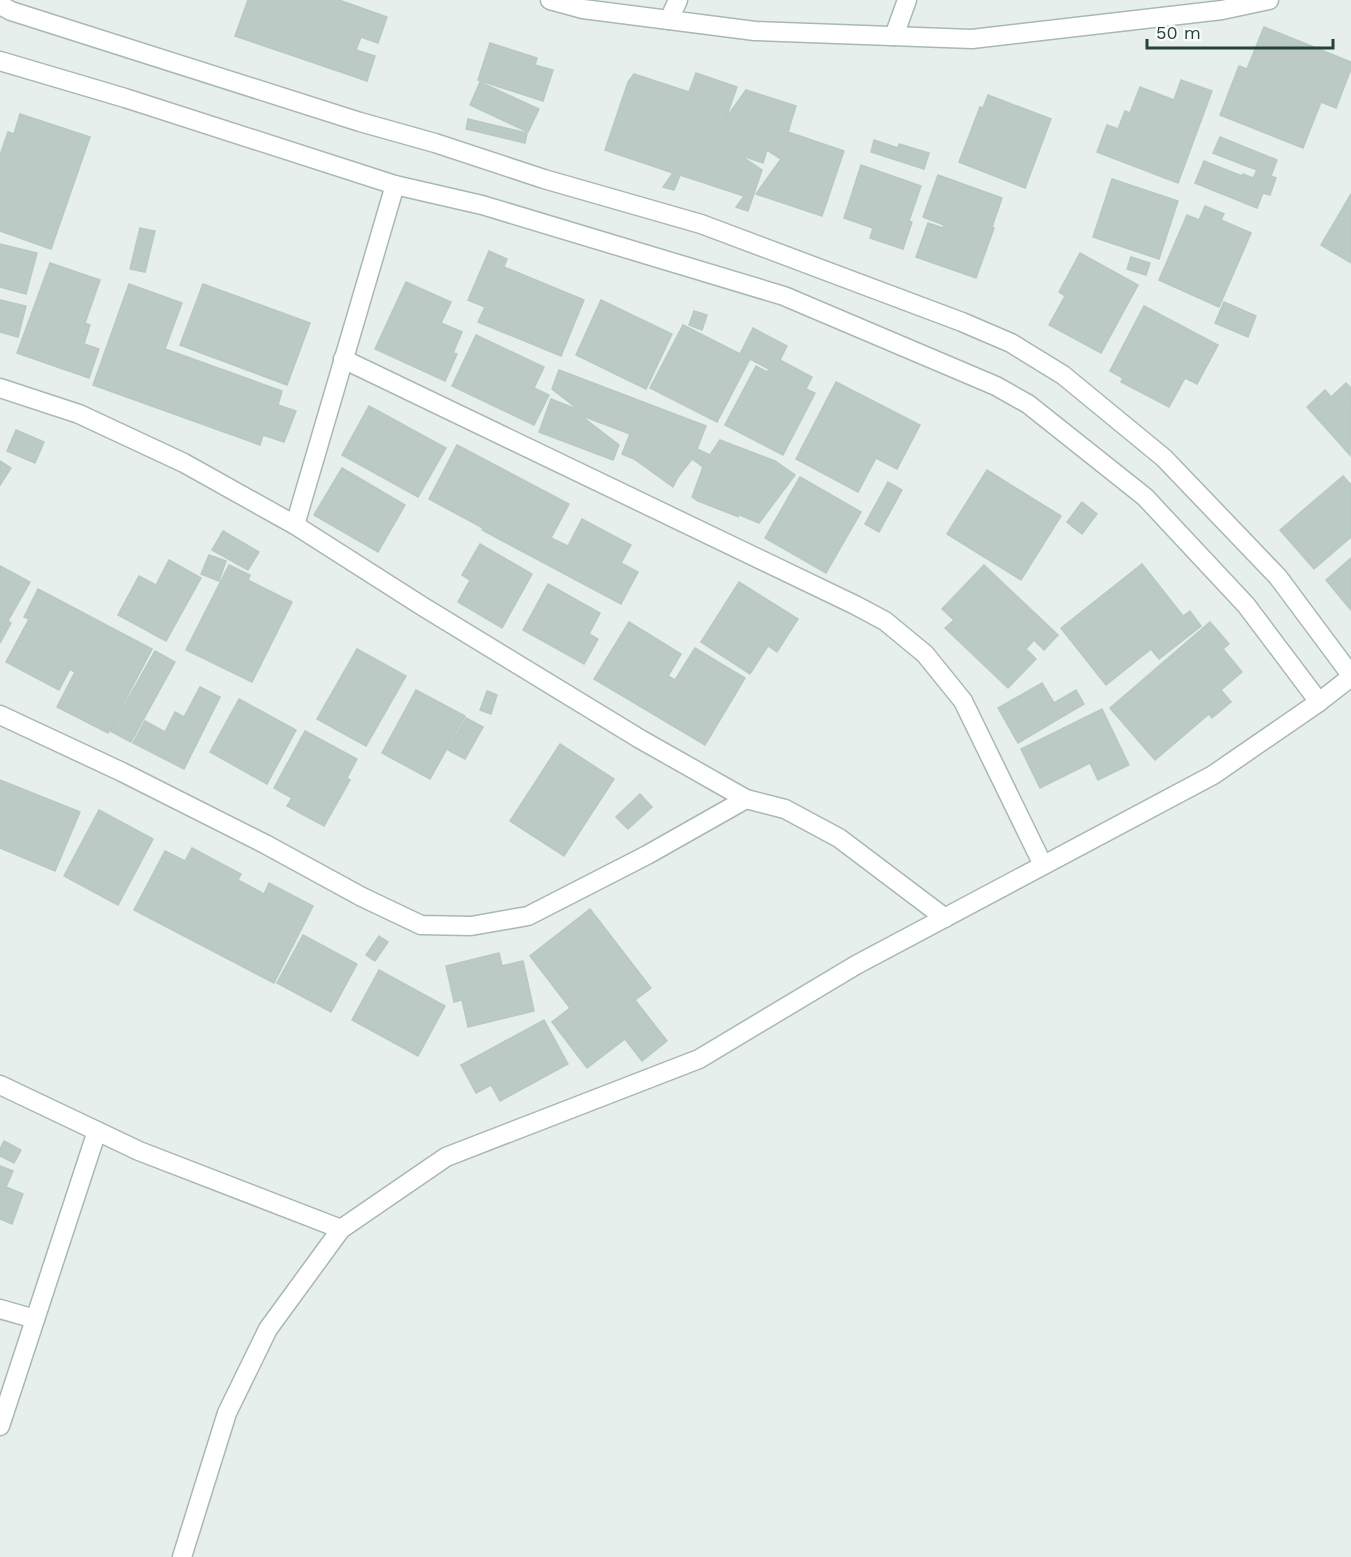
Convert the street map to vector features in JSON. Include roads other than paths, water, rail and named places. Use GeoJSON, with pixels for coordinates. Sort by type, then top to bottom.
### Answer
{"type":"FeatureCollection","features":[{"type":"Feature","properties":{"kind":"street"},"geometry":{"type":"LineString","coordinates":[[550,0],[583,9],[755,31],[972,39],[1222,10],[1269,0]]}},
{"type":"Feature","properties":{"kind":"street"},"geometry":{"type":"LineString","coordinates":[[669,20],[678,0]]}},
{"type":"Feature","properties":{"kind":"street"},"geometry":{"type":"LineString","coordinates":[[894,36],[907,0]]}},
{"type":"Feature","properties":{"kind":"street"},"geometry":{"type":"LineString","coordinates":[[0,5],[11,11],[360,122],[435,143],[544,179],[701,224],[962,322],[1011,343],[1064,375],[1164,458],[1278,577],[1351,676],[1319,702],[1213,775],[855,965],[699,1059],[446,1157],[341,1229],[268,1329],[227,1413],[182,1557]]}},
{"type":"Feature","properties":{"kind":"street"},"geometry":{"type":"LineString","coordinates":[[0,61],[125,98],[395,185],[482,205],[784,296],[996,386],[1028,404],[1145,497],[1246,605],[1319,702]]}},
{"type":"Feature","properties":{"kind":"street"},"geometry":{"type":"LineString","coordinates":[[296,525],[395,185]]}},
{"type":"Feature","properties":{"kind":"street"},"geometry":{"type":"LineString","coordinates":[[343,358],[885,621],[925,654],[963,701],[1043,865]]}},
{"type":"Feature","properties":{"kind":"street"},"geometry":{"type":"LineString","coordinates":[[0,388],[79,414],[184,463],[296,525],[422,606],[640,739],[746,799],[785,809],[839,838],[945,918]]}},
{"type":"Feature","properties":{"kind":"street"},"geometry":{"type":"LineString","coordinates":[[0,715],[142,782],[265,844],[362,897],[422,925],[471,926],[528,916],[647,855],[746,799]]}},
{"type":"Feature","properties":{"kind":"street"},"geometry":{"type":"LineString","coordinates":[[0,1085],[139,1151],[341,1229]]}},
{"type":"Feature","properties":{"kind":"street"},"geometry":{"type":"LineString","coordinates":[[0,1426],[97,1131]]}},
{"type":"Feature","properties":{"kind":"street"},"geometry":{"type":"LineString","coordinates":[[0,1309],[35,1319]]}}]}
